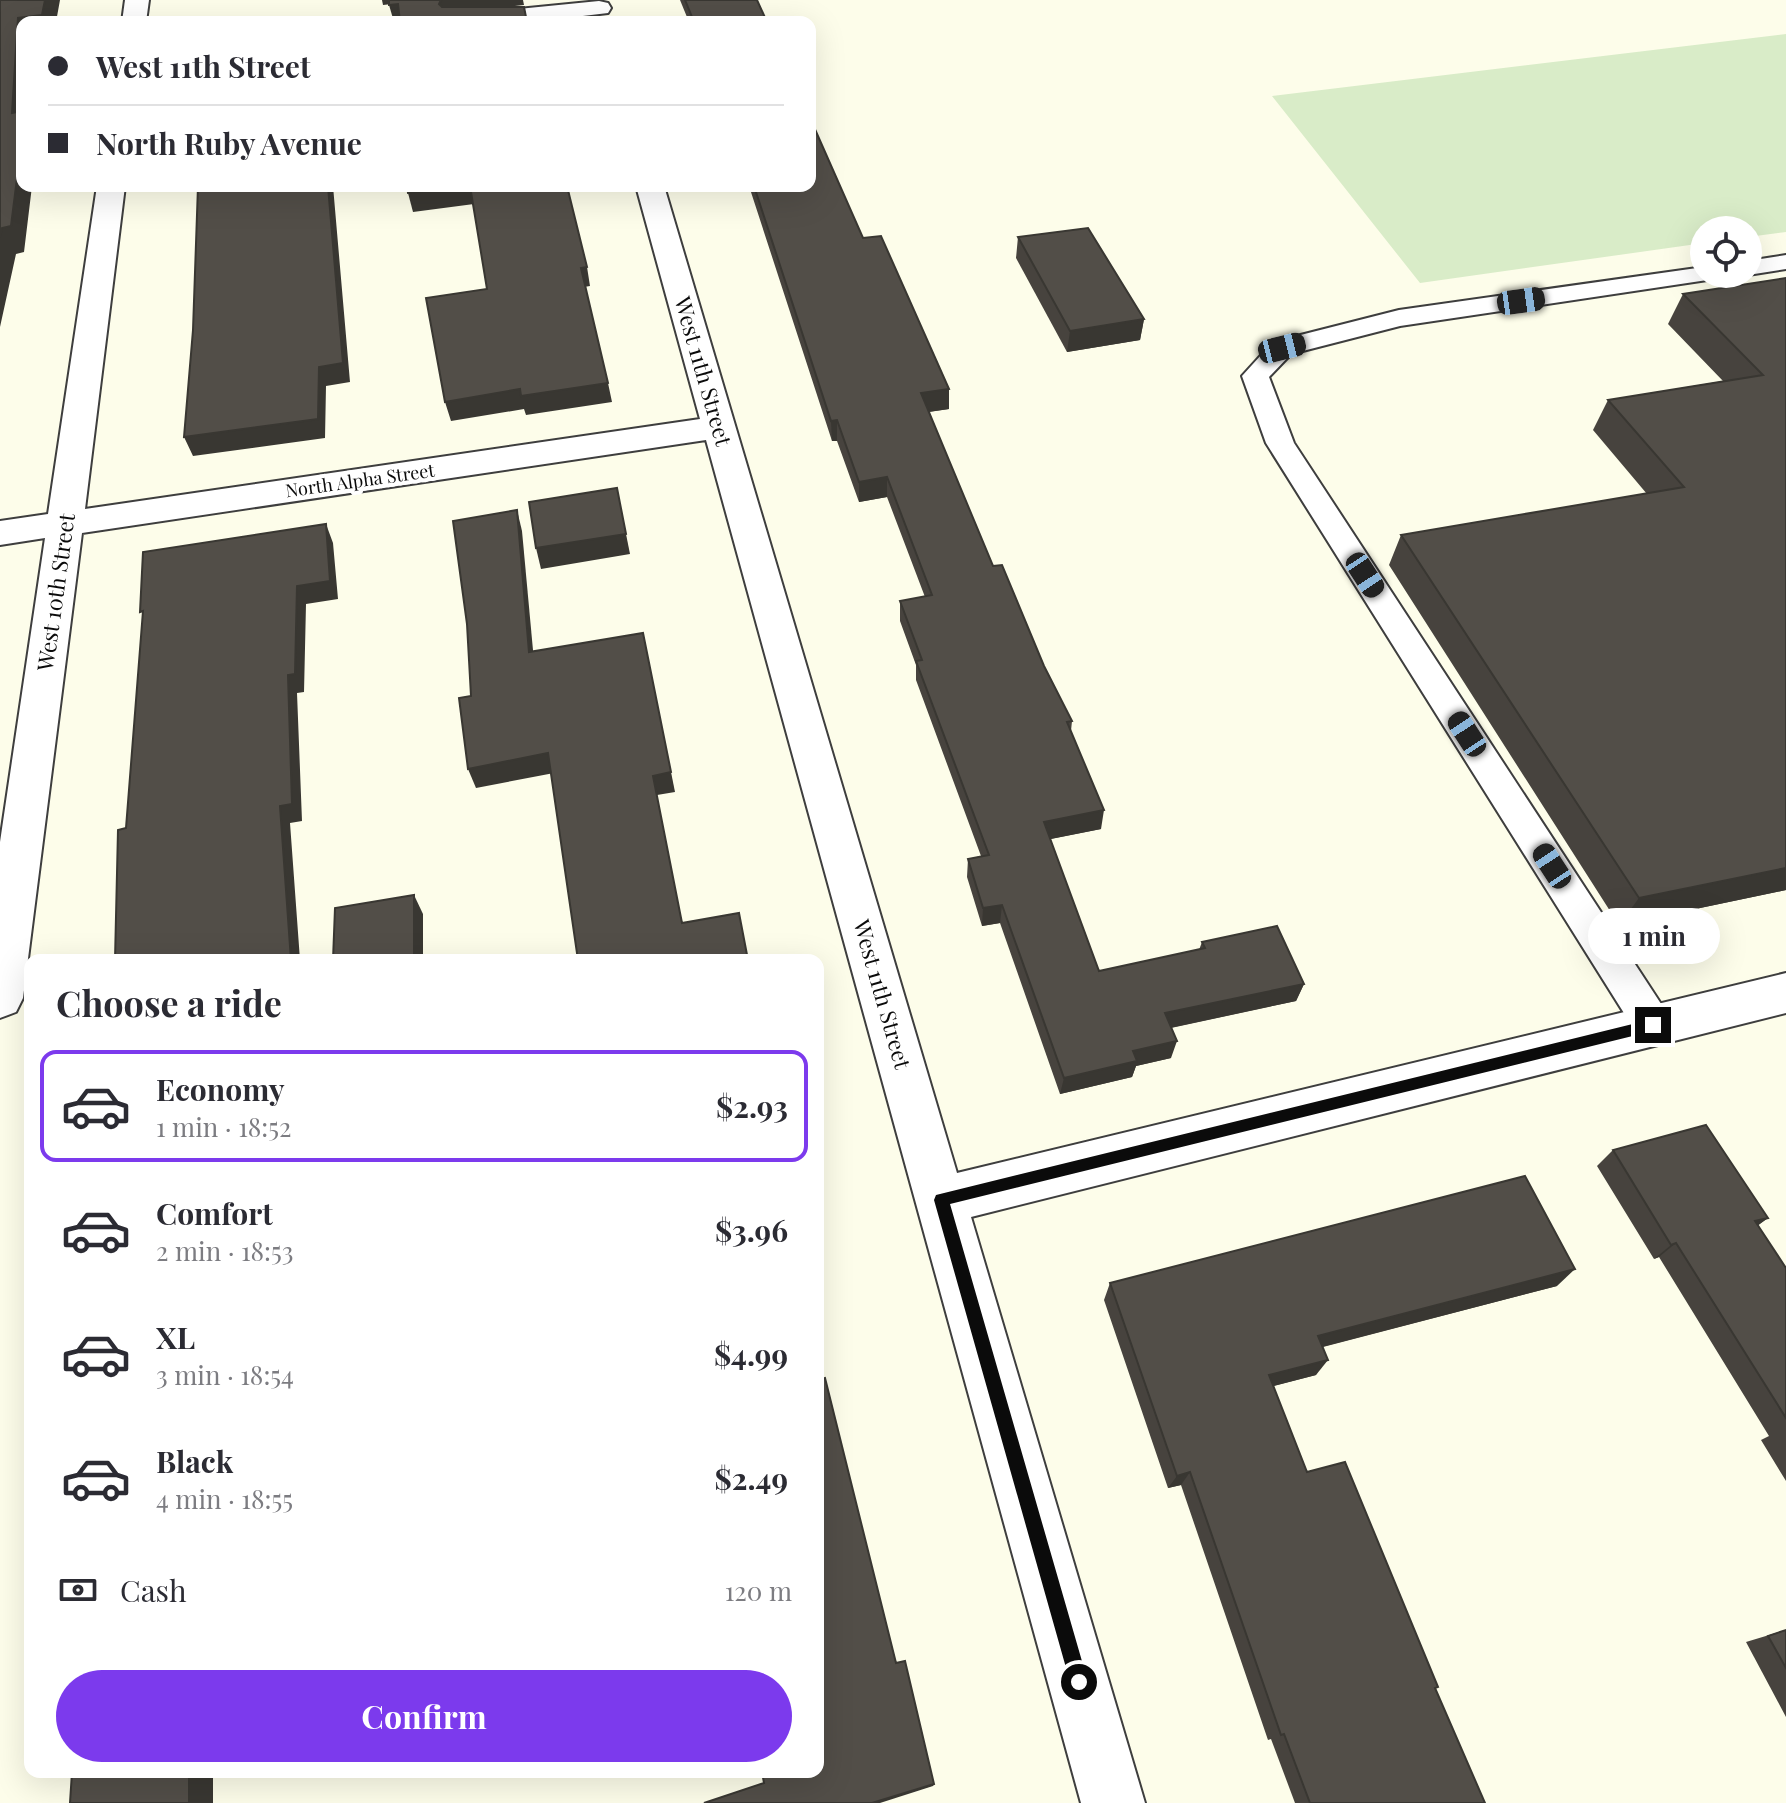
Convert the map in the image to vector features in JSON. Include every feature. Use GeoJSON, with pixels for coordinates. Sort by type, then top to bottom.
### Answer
{"type":"FeatureCollection","features":[{"type":"Feature","properties":{"kind":"street"},"geometry":{"type":"LineString","coordinates":[[528,16],[599,10]]}},
{"type":"Feature","properties":{"kind":"street","name":"West 10th Street"},"geometry":{"type":"LineString","coordinates":[[0,998],[110,192]]}},
{"type":"Feature","properties":{"kind":"street","name":"West 11th Street"},"geometry":{"type":"LineString","coordinates":[[652,192],[1113,1803]]}},
{"type":"Feature","properties":{"kind":"street","name":"North Alpha Street"},"geometry":{"type":"LineString","coordinates":[[0,533],[720,427]]}},
{"type":"Feature","properties":{"kind":"street"},"geometry":{"type":"LineString","coordinates":[[942,1200],[1653,1025],[1780,1005]]}},
{"type":"Feature","properties":{"kind":"lane"},"geometry":{"type":"LineString","coordinates":[[1762,266],[1786,262]]}},
{"type":"Feature","properties":{"kind":"lane"},"geometry":{"type":"LineString","coordinates":[[1653,1025],[1280,443],[1255,376],[1282,348],[1399,318],[1690,276]]}},
{"type":"Feature","properties":{"kind":"green space"},"geometry":{"type":"Polygon","coordinates":[[[1786,34],[1786,232],[1762,235],[1762,216],[1690,216],[1690,245],[1420,283],[1272,96],[1786,34]]]}},
{"type":"Feature","properties":{"kind":"building"},"geometry":{"type":"Polygon","coordinates":[[[0,0],[45,0],[42,15],[16,16],[12,113],[16,112],[16,186],[11,226],[2,228],[0,237],[0,0]]]}},
{"type":"Feature","properties":{"kind":"building"},"geometry":{"type":"Polygon","coordinates":[[[389,0],[441,0],[439,4],[442,7],[524,7],[526,16],[399,16],[398,4],[389,5],[389,0]]]}},
{"type":"Feature","properties":{"kind":"building"},"geometry":{"type":"Polygon","coordinates":[[[685,0],[757,0],[764,16],[692,16],[685,0]]]}},
{"type":"Feature","properties":{"kind":"building"},"geometry":{"type":"Polygon","coordinates":[[[816,132],[863,238],[881,236],[949,389],[921,393],[993,566],[1002,565],[1044,666],[1072,721],[1067,722],[1104,810],[1044,822],[1099,971],[1205,948],[1202,942],[1277,926],[1304,984],[1165,1013],[1177,1041],[1133,1051],[1137,1061],[1064,1078],[1002,905],[983,908],[968,859],[989,855],[916,661],[922,660],[900,601],[932,595],[887,477],[859,482],[837,420],[831,421],[756,192],[816,192],[816,132]]]}},
{"type":"Feature","properties":{"kind":"building"},"geometry":{"type":"Polygon","coordinates":[[[198,192],[329,192],[343,363],[319,367],[318,419],[184,437],[193,330],[198,192]]]}},
{"type":"Feature","properties":{"kind":"building"},"geometry":{"type":"Polygon","coordinates":[[[471,192],[568,192],[587,267],[581,268],[608,383],[521,396],[520,389],[445,402],[426,298],[487,289],[471,192]]]}},
{"type":"Feature","properties":{"kind":"building"},"geometry":{"type":"Polygon","coordinates":[[[1088,228],[1144,319],[1070,331],[1018,237],[1088,228]]]}},
{"type":"Feature","properties":{"kind":"building"},"geometry":{"type":"Polygon","coordinates":[[[1786,278],[1786,868],[1639,898],[1401,535],[1684,487],[1608,400],[1763,375],[1683,294],[1722,288],[1762,288],[1762,282],[1786,278]]]}},
{"type":"Feature","properties":{"kind":"building"},"geometry":{"type":"Polygon","coordinates":[[[617,488],[626,534],[536,548],[529,502],[617,488]]]}},
{"type":"Feature","properties":{"kind":"building"},"geometry":{"type":"Polygon","coordinates":[[[517,510],[529,652],[643,633],[671,772],[653,776],[682,923],[739,913],[747,954],[577,954],[548,753],[468,769],[459,698],[471,696],[467,624],[453,521],[517,510]]]}},
{"type":"Feature","properties":{"kind":"building"},"geometry":{"type":"Polygon","coordinates":[[[326,524],[330,581],[297,586],[295,674],[288,675],[292,804],[280,806],[291,954],[115,954],[118,830],[126,828],[143,611],[140,612],[143,552],[326,524]]]}},
{"type":"Feature","properties":{"kind":"building"},"geometry":{"type":"Polygon","coordinates":[[[414,895],[414,954],[333,954],[335,908],[414,895]]]}},
{"type":"Feature","properties":{"kind":"building"},"geometry":{"type":"Polygon","coordinates":[[[1706,1125],[1768,1218],[1755,1221],[1786,1268],[1786,1418],[1676,1243],[1671,1245],[1613,1150],[1706,1125]]]}},
{"type":"Feature","properties":{"kind":"building"},"geometry":{"type":"Polygon","coordinates":[[[1525,1176],[1575,1269],[1318,1336],[1328,1360],[1269,1375],[1307,1472],[1345,1462],[1438,1687],[1435,1688],[1485,1803],[1310,1803],[1284,1734],[1281,1735],[1190,1472],[1177,1476],[1110,1283],[1525,1176]]]}},
{"type":"Feature","properties":{"kind":"building"},"geometry":{"type":"Polygon","coordinates":[[[824,1378],[896,1663],[905,1661],[934,1784],[872,1803],[704,1803],[764,1783],[763,1778],[824,1778],[824,1378]]]}},
{"type":"Feature","properties":{"kind":"building"},"geometry":{"type":"Polygon","coordinates":[[[1786,1630],[1786,1668],[1768,1636],[1786,1630]]]}},
{"type":"Feature","properties":{"kind":"building"},"geometry":{"type":"Polygon","coordinates":[[[72,1778],[189,1778],[189,1803],[70,1803],[72,1778]]]}},
{"type":"Feature","properties":{"kind":"route"},"geometry":{"type":"LineString","coordinates":[[1079,1682],[942,1200],[1653,1025]]}}]}
